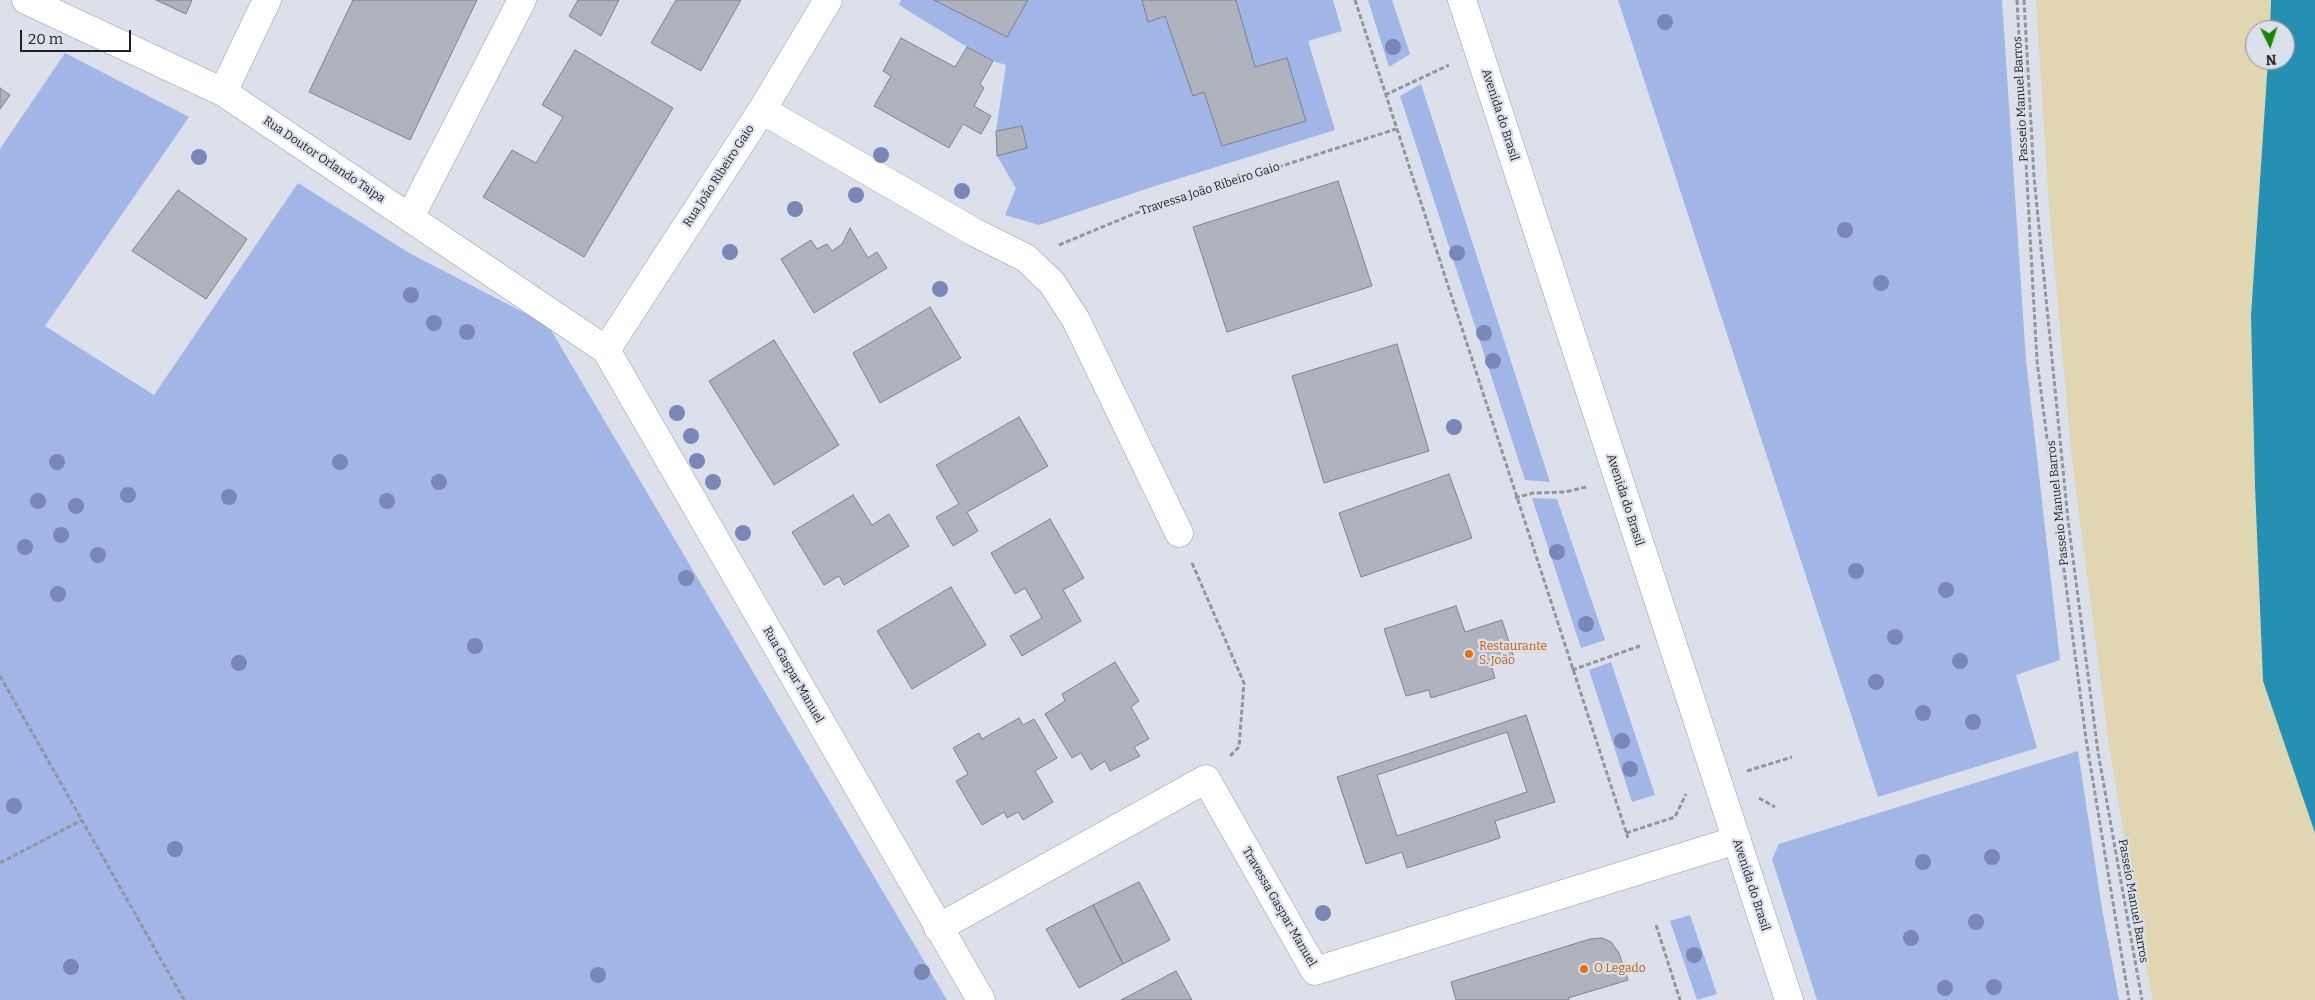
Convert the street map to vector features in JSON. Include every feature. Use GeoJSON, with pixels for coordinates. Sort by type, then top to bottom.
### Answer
{"type":"FeatureCollection","features":[{"type":"Feature","properties":{"kind":"street","name":"Rua Doutor Orlando Taipa"},"geometry":{"type":"LineString","coordinates":[[26,0],[223,92],[606,350]]}},
{"type":"Feature","properties":{"kind":"street"},"geometry":{"type":"LineString","coordinates":[[223,92],[267,0]]}},
{"type":"Feature","properties":{"kind":"street"},"geometry":{"type":"LineString","coordinates":[[410,217],[522,0]]}},
{"type":"Feature","properties":{"kind":"street","name":"Rua João Ribeiro Gaio"},"geometry":{"type":"LineString","coordinates":[[606,350],[762,110],[828,0]]}},
{"type":"Feature","properties":{"kind":"street","name":"Avenida do Brasil"},"geometry":{"type":"LineString","coordinates":[[1462,0],[1668,636],[1789,1000]]}},
{"type":"Feature","properties":{"kind":"street"},"geometry":{"type":"LineString","coordinates":[[762,110],[974,232],[1026,258],[1052,283],[1076,320],[1179,533]]}},
{"type":"Feature","properties":{"kind":"street","name":"Rua Gaspar Manuel"},"geometry":{"type":"LineString","coordinates":[[606,350],[981,1000]]}},
{"type":"Feature","properties":{"kind":"street"},"geometry":{"type":"LineString","coordinates":[[938,928],[1206,779]]}},
{"type":"Feature","properties":{"kind":"street","name":"Travessa Gaspar Manuel"},"geometry":{"type":"LineString","coordinates":[[1206,779],[1315,971],[1737,840]]}},
{"type":"Feature","properties":{"kind":"path"},"geometry":{"type":"LineString","coordinates":[[1354,0],[1515,498],[1629,842]]}},
{"type":"Feature","properties":{"kind":"path"},"geometry":{"type":"LineString","coordinates":[[2018,0],[2037,361],[2086,739],[2129,1000]]}},
{"type":"Feature","properties":{"kind":"path","name":"Passeio Manuel Barros"},"geometry":{"type":"LineString","coordinates":[[2024,0],[2034,177],[2068,520],[2098,752],[2142,1000]]}},
{"type":"Feature","properties":{"kind":"path"},"geometry":{"type":"LineString","coordinates":[[1385,95],[1438,68],[1480,55]]}},
{"type":"Feature","properties":{"kind":"path","name":"Travessa João Ribeiro Gaio"},"geometry":{"type":"LineString","coordinates":[[1026,258],[1136,213],[1396,128]]}},
{"type":"Feature","properties":{"kind":"path"},"geometry":{"type":"LineString","coordinates":[[1515,498],[1533,493],[1565,492],[1618,478]]}},
{"type":"Feature","properties":{"kind":"path"},"geometry":{"type":"LineString","coordinates":[[1179,533],[1244,683],[1239,747],[1206,779]]}},
{"type":"Feature","properties":{"kind":"path"},"geometry":{"type":"LineString","coordinates":[[1572,670],[1668,636]]}},
{"type":"Feature","properties":{"kind":"path"},"geometry":{"type":"LineString","coordinates":[[0,676],[184,1000]]}},
{"type":"Feature","properties":{"kind":"path"},"geometry":{"type":"LineString","coordinates":[[1747,771],[1792,757]]}},
{"type":"Feature","properties":{"kind":"path"},"geometry":{"type":"LineString","coordinates":[[1626,833],[1675,817],[1687,790]]}},
{"type":"Feature","properties":{"kind":"path"},"geometry":{"type":"LineString","coordinates":[[0,863],[82,820]]}},
{"type":"Feature","properties":{"kind":"path"},"geometry":{"type":"LineString","coordinates":[[1656,925],[1680,1000]]}},
{"type":"Feature","properties":{"kind":"shaded area"},"geometry":{"type":"Polygon","coordinates":[[[901,0],[1333,0],[1342,31],[1308,41],[1335,130],[1155,186],[1039,225],[1005,215],[1016,188],[997,156],[1027,147],[1022,126],[996,131],[1006,65],[993,61],[967,47],[899,5],[901,0]]]}},
{"type":"Feature","properties":{"kind":"shaded area"},"geometry":{"type":"Polygon","coordinates":[[[1368,0],[1392,0],[1410,54],[1389,67],[1368,0]]]}},
{"type":"Feature","properties":{"kind":"shaded area"},"geometry":{"type":"Polygon","coordinates":[[[1618,0],[2002,0],[2026,360],[2060,660],[2016,675],[2037,748],[1878,797],[1618,0]]]}},
{"type":"Feature","properties":{"kind":"shaded area"},"geometry":{"type":"Polygon","coordinates":[[[2271,0],[2315,0],[2315,833],[2263,681],[2255,486],[2251,316],[2267,70],[2295,70],[2295,20],[2270,20],[2271,0]]]}},
{"type":"Feature","properties":{"kind":"shaded area"},"geometry":{"type":"Polygon","coordinates":[[[65,53],[189,117],[45,326],[154,395],[298,183],[411,254],[548,325],[947,1000],[0,1000],[0,149],[65,53]]]}},
{"type":"Feature","properties":{"kind":"shaded area"},"geometry":{"type":"Polygon","coordinates":[[[1421,84],[1550,482],[1525,480],[1400,96],[1421,84]]]}},
{"type":"Feature","properties":{"kind":"shaded area"},"geometry":{"type":"Polygon","coordinates":[[[1532,498],[1557,499],[1605,640],[1581,648],[1532,498]]]}},
{"type":"Feature","properties":{"kind":"shaded area"},"geometry":{"type":"Polygon","coordinates":[[[1611,662],[1655,795],[1632,802],[1589,670],[1611,662]]]}},
{"type":"Feature","properties":{"kind":"shaded area"},"geometry":{"type":"Polygon","coordinates":[[[2078,751],[2102,909],[2119,1000],[1817,1000],[1772,859],[1779,844],[2078,751]]]}},
{"type":"Feature","properties":{"kind":"shaded area"},"geometry":{"type":"Polygon","coordinates":[[[1690,915],[1717,994],[1697,1000],[1670,921],[1690,915]]]}},
{"type":"Feature","properties":{"kind":"sand"},"geometry":{"type":"Polygon","coordinates":[[[2036,0],[2271,0],[2270,20],[2245,20],[2245,70],[2267,70],[2251,316],[2255,486],[2263,681],[2315,833],[2315,1000],[2153,1000],[2141,941],[2108,738],[2072,459],[2049,206],[2036,0]]]}},
{"type":"Feature","properties":{"kind":"building"},"geometry":{"type":"Polygon","coordinates":[[[156,0],[192,0],[186,14],[156,0]]]}},
{"type":"Feature","properties":{"kind":"building"},"geometry":{"type":"Polygon","coordinates":[[[353,0],[477,0],[410,140],[309,92],[353,0]]]}},
{"type":"Feature","properties":{"kind":"building"},"geometry":{"type":"Polygon","coordinates":[[[578,0],[619,0],[601,36],[569,16],[578,0]]]}},
{"type":"Feature","properties":{"kind":"building"},"geometry":{"type":"Polygon","coordinates":[[[676,0],[741,0],[701,71],[651,43],[676,0]]]}},
{"type":"Feature","properties":{"kind":"building"},"geometry":{"type":"Polygon","coordinates":[[[934,0],[1028,0],[1007,37],[934,0]]]}},
{"type":"Feature","properties":{"kind":"building"},"geometry":{"type":"Polygon","coordinates":[[[1142,0],[1236,0],[1255,67],[1287,58],[1306,121],[1222,146],[1204,92],[1193,96],[1165,16],[1148,22],[1142,0]]]}},
{"type":"Feature","properties":{"kind":"building"},"geometry":{"type":"Polygon","coordinates":[[[901,38],[955,67],[967,47],[993,61],[980,84],[984,88],[974,106],[991,116],[981,134],[963,124],[949,148],[874,106],[891,76],[883,71],[901,38]]]}},
{"type":"Feature","properties":{"kind":"building"},"geometry":{"type":"Polygon","coordinates":[[[575,50],[673,108],[584,257],[483,197],[512,150],[536,163],[563,117],[542,105],[575,50]]]}},
{"type":"Feature","properties":{"kind":"building"},"geometry":{"type":"Polygon","coordinates":[[[0,88],[10,95],[0,109],[0,88]]]}},
{"type":"Feature","properties":{"kind":"building"},"geometry":{"type":"Polygon","coordinates":[[[1022,126],[1027,148],[997,156],[996,131],[1022,126]]]}},
{"type":"Feature","properties":{"kind":"building"},"geometry":{"type":"Polygon","coordinates":[[[1338,181],[1372,286],[1227,332],[1193,227],[1338,181]]]}},
{"type":"Feature","properties":{"kind":"building"},"geometry":{"type":"Polygon","coordinates":[[[178,190],[247,239],[206,299],[132,251],[178,190]]]}},
{"type":"Feature","properties":{"kind":"building"},"geometry":{"type":"Polygon","coordinates":[[[850,228],[868,258],[877,252],[887,268],[814,313],[781,259],[811,240],[817,249],[827,244],[832,251],[842,244],[850,228]]]}},
{"type":"Feature","properties":{"kind":"building"},"geometry":{"type":"Polygon","coordinates":[[[930,307],[961,358],[880,403],[853,353],[930,307]]]}},
{"type":"Feature","properties":{"kind":"building"},"geometry":{"type":"Polygon","coordinates":[[[774,340],[839,445],[774,485],[709,381],[774,340]]]}},
{"type":"Feature","properties":{"kind":"building"},"geometry":{"type":"Polygon","coordinates":[[[1397,344],[1429,451],[1324,483],[1292,376],[1397,344]]]}},
{"type":"Feature","properties":{"kind":"building"},"geometry":{"type":"Polygon","coordinates":[[[1019,417],[1048,466],[967,512],[978,531],[953,546],[936,517],[959,504],[936,465],[1019,417]]]}},
{"type":"Feature","properties":{"kind":"building"},"geometry":{"type":"Polygon","coordinates":[[[1449,474],[1472,538],[1361,577],[1339,513],[1449,474]]]}},
{"type":"Feature","properties":{"kind":"building"},"geometry":{"type":"Polygon","coordinates":[[[853,495],[872,525],[889,514],[909,546],[844,585],[839,576],[824,585],[792,532],[853,495]]]}},
{"type":"Feature","properties":{"kind":"building"},"geometry":{"type":"Polygon","coordinates":[[[1050,519],[1084,578],[1063,590],[1081,621],[1022,656],[1010,636],[1042,618],[1025,588],[1015,594],[991,553],[1050,519]]]}},
{"type":"Feature","properties":{"kind":"building"},"geometry":{"type":"Polygon","coordinates":[[[951,587],[986,645],[912,689],[877,631],[951,587]]]}},
{"type":"Feature","properties":{"kind":"building"},"geometry":{"type":"Polygon","coordinates":[[[1456,606],[1465,632],[1502,620],[1514,658],[1491,665],[1495,678],[1431,698],[1429,690],[1406,696],[1384,629],[1456,606]]]}},
{"type":"Feature","properties":{"kind":"building"},"geometry":{"type":"Polygon","coordinates":[[[1115,662],[1139,701],[1131,707],[1149,739],[1134,747],[1140,756],[1110,771],[1105,761],[1091,770],[1081,753],[1072,758],[1045,714],[1065,701],[1062,694],[1115,662]]]}},
{"type":"Feature","properties":{"kind":"building"},"geometry":{"type":"Polygon","coordinates":[[[1526,715],[1555,802],[1495,821],[1500,838],[1407,868],[1402,852],[1366,864],[1337,777],[1526,715]]]}},
{"type":"Feature","properties":{"kind":"building"},"geometry":{"type":"Polygon","coordinates":[[[1019,718],[1023,725],[1034,719],[1057,758],[1035,771],[1053,802],[1023,820],[1018,812],[1007,818],[1004,812],[982,825],[956,781],[968,774],[953,748],[979,733],[982,739],[1019,718]]]}},
{"type":"Feature","properties":{"kind":"building"},"geometry":{"type":"Polygon","coordinates":[[[1507,732],[1527,792],[1397,836],[1377,775],[1507,732]]]}},
{"type":"Feature","properties":{"kind":"building"},"geometry":{"type":"Polygon","coordinates":[[[1139,882],[1170,940],[1123,964],[1093,905],[1139,882]]]}},
{"type":"Feature","properties":{"kind":"building"},"geometry":{"type":"Polygon","coordinates":[[[1093,905],[1123,964],[1079,988],[1046,929],[1093,905]]]}},
{"type":"Feature","properties":{"kind":"building"},"geometry":{"type":"Polygon","coordinates":[[[1602,938],[1611,942],[1619,953],[1628,980],[1568,998],[1569,1000],[1456,1000],[1451,982],[1590,939],[1602,938]]]}},
{"type":"Feature","properties":{"kind":"building"},"geometry":{"type":"Polygon","coordinates":[[[1176,971],[1192,1000],[1121,1000],[1176,971]]]}},
{"type":"Feature","properties":{"kind":"place","name":"Restaurante S. João"},"geometry":{"type":"Point","coordinates":[1469,654]}},
{"type":"Feature","properties":{"kind":"place","name":"O Legado"},"geometry":{"type":"Point","coordinates":[1584,969]}}]}
